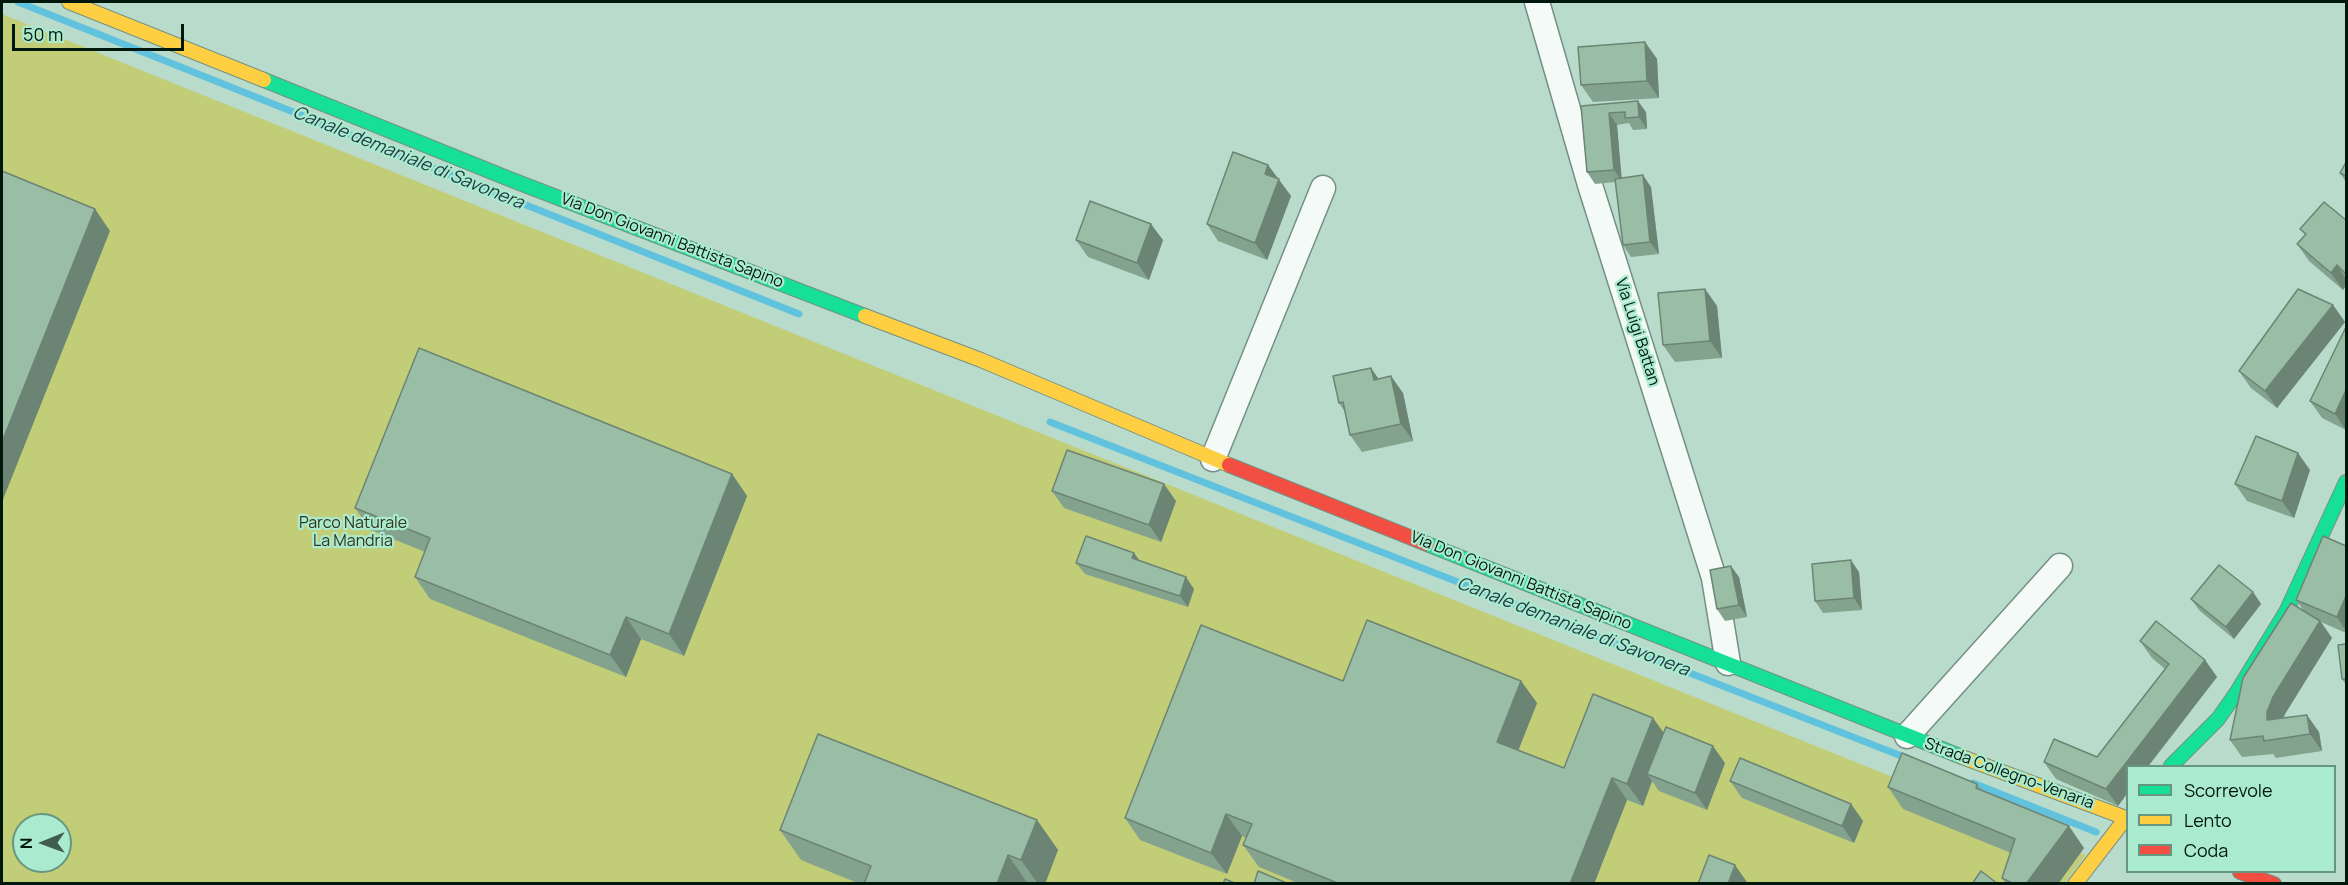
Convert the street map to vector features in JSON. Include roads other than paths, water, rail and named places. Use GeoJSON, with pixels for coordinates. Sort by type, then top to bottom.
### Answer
{"type":"FeatureCollection","features":[{"type":"Feature","properties":{"kind":"street","name":"Via Don Giovanni Battista Sapino"},"geometry":{"type":"LineString","coordinates":[[69,2],[501,176],[981,360],[1213,459],[1900,733]]}},
{"type":"Feature","properties":{"kind":"street","name":"Via Luigi Battan"},"geometry":{"type":"LineString","coordinates":[[1537,2],[1590,185],[1714,578],[1728,663]]}},
{"type":"Feature","properties":{"kind":"street"},"geometry":{"type":"LineString","coordinates":[[1213,459],[1323,188]]}},
{"type":"Feature","properties":{"kind":"street","name":"Via Don Giovanni Battista Sapino"},"geometry":{"type":"LineString","coordinates":[[807,293],[929,355]]}},
{"type":"Feature","properties":{"kind":"street","name":"Via Don Giovanni Battista Sapino"},"geometry":{"type":"LineString","coordinates":[[1043,402],[1150,432]]}},
{"type":"Feature","properties":{"kind":"street"},"geometry":{"type":"LineString","coordinates":[[2172,765],[2218,719],[2237,692],[2286,612],[2346,482]]}},
{"type":"Feature","properties":{"kind":"street"},"geometry":{"type":"LineString","coordinates":[[1900,733],[2060,566]]}},
{"type":"Feature","properties":{"kind":"street"},"geometry":{"type":"LineString","coordinates":[[2202,756],[2218,719]]}},
{"type":"Feature","properties":{"kind":"street","name":"Strada Collegno-Venaria"},"geometry":{"type":"LineString","coordinates":[[1900,733],[2126,821]]}},
{"type":"Feature","properties":{"kind":"street"},"geometry":{"type":"LineString","coordinates":[[2074,884],[2126,822]]}},
{"type":"Feature","properties":{"kind":"street"},"geometry":{"type":"LineString","coordinates":[[2236,873],[2274,884]]}},
{"type":"Feature","properties":{"kind":"waterway","name":"Canale demaniale di Savonera"},"geometry":{"type":"LineString","coordinates":[[18,2],[799,314]]}},
{"type":"Feature","properties":{"kind":"waterway","name":"Canale demaniale di Savonera"},"geometry":{"type":"LineString","coordinates":[[1050,422],[1909,759]]}},
{"type":"Feature","properties":{"kind":"waterway","name":"Canale demaniale di Savonera"},"geometry":{"type":"LineString","coordinates":[[1973,783],[2096,832]]}},
{"type":"Feature","properties":{"kind":"park label","name":"Parco Naturale La Mandria"},"geometry":{"type":"Point","coordinates":[353,533]}}]}
